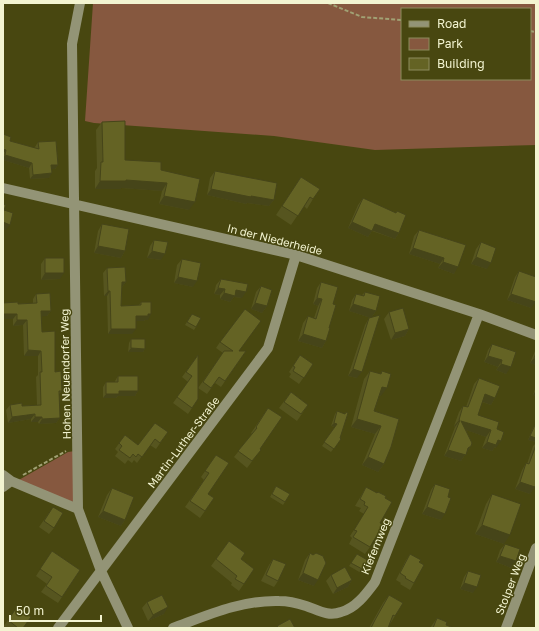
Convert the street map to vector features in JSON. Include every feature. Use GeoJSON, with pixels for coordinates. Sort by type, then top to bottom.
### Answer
{"type":"FeatureCollection","features":[{"type":"Feature","properties":{"kind":"street","name":"Hohen Neuendorfer Weg"},"geometry":{"type":"LineString","coordinates":[[80,3],[72,44],[78,509],[101,571],[128,628]]}},
{"type":"Feature","properties":{"kind":"street","name":"In der Niederheide"},"geometry":{"type":"LineString","coordinates":[[3,188],[74,203],[296,255],[536,334]]}},
{"type":"Feature","properties":{"kind":"street","name":"Martin-Luther-Straße"},"geometry":{"type":"LineString","coordinates":[[58,628],[268,348],[296,255]]}},
{"type":"Feature","properties":{"kind":"street","name":"Kiefernweg"},"geometry":{"type":"LineString","coordinates":[[173,628],[234,606],[255,602],[294,602],[331,614],[342,612],[365,596],[374,582],[479,314]]}},
{"type":"Feature","properties":{"kind":"street"},"geometry":{"type":"LineString","coordinates":[[3,475],[7,484],[78,509]]}},
{"type":"Feature","properties":{"kind":"street","name":"Stolper Weg"},"geometry":{"type":"LineString","coordinates":[[506,628],[536,548]]}},
{"type":"Feature","properties":{"kind":"path"},"geometry":{"type":"LineString","coordinates":[[328,3],[362,17],[401,20]]}},
{"type":"Feature","properties":{"kind":"path"},"geometry":{"type":"LineString","coordinates":[[7,484],[67,450],[78,448]]}},
{"type":"Feature","properties":{"kind":"green space"},"geometry":{"type":"Polygon","coordinates":[[[93,3],[536,3],[536,145],[375,150],[274,136],[94,123],[85,121],[93,3]]]}},
{"type":"Feature","properties":{"kind":"green space"},"geometry":{"type":"Polygon","coordinates":[[[75,451],[75,503],[17,481],[68,452],[75,451]]]}},
{"type":"Feature","properties":{"kind":"building"},"geometry":{"type":"Polygon","coordinates":[[[125,121],[125,160],[161,162],[161,170],[200,179],[195,202],[164,196],[167,183],[126,180],[100,181],[101,162],[103,162],[102,122],[125,121]]]}},
{"type":"Feature","properties":{"kind":"building"},"geometry":{"type":"Polygon","coordinates":[[[3,134],[11,137],[10,141],[39,149],[38,142],[56,141],[58,165],[51,165],[52,173],[33,175],[32,163],[5,155],[6,150],[3,149],[3,134]]]}},
{"type":"Feature","properties":{"kind":"building"},"geometry":{"type":"Polygon","coordinates":[[[215,171],[277,183],[274,200],[211,189],[215,171]]]}},
{"type":"Feature","properties":{"kind":"building"},"geometry":{"type":"Polygon","coordinates":[[[301,177],[320,189],[313,199],[310,197],[298,216],[282,206],[301,177]]]}},
{"type":"Feature","properties":{"kind":"building"},"geometry":{"type":"Polygon","coordinates":[[[363,198],[396,213],[397,211],[406,215],[399,233],[375,224],[372,231],[352,222],[363,198]]]}},
{"type":"Feature","properties":{"kind":"building"},"geometry":{"type":"Polygon","coordinates":[[[3,204],[6,205],[4,210],[13,213],[10,225],[3,222],[3,204]]]}},
{"type":"Feature","properties":{"kind":"building"},"geometry":{"type":"Polygon","coordinates":[[[102,224],[129,229],[125,251],[98,246],[102,224]]]}},
{"type":"Feature","properties":{"kind":"building"},"geometry":{"type":"Polygon","coordinates":[[[419,230],[466,245],[458,267],[443,262],[444,258],[413,248],[419,230]]]}},
{"type":"Feature","properties":{"kind":"building"},"geometry":{"type":"Polygon","coordinates":[[[154,240],[168,242],[165,254],[152,251],[154,240]]]}},
{"type":"Feature","properties":{"kind":"building"},"geometry":{"type":"Polygon","coordinates":[[[481,242],[496,248],[491,263],[476,257],[481,242]]]}},
{"type":"Feature","properties":{"kind":"building"},"geometry":{"type":"Polygon","coordinates":[[[45,258],[64,258],[64,273],[45,273],[45,258]]]}},
{"type":"Feature","properties":{"kind":"building"},"geometry":{"type":"Polygon","coordinates":[[[182,259],[201,263],[197,281],[178,277],[182,259]]]}},
{"type":"Feature","properties":{"kind":"building"},"geometry":{"type":"Polygon","coordinates":[[[125,267],[126,282],[122,282],[121,306],[141,305],[141,302],[151,302],[151,314],[148,314],[148,316],[136,316],[136,329],[111,329],[110,291],[108,291],[107,268],[125,267]]]}},
{"type":"Feature","properties":{"kind":"building"},"geometry":{"type":"Polygon","coordinates":[[[519,271],[536,277],[536,302],[511,294],[519,271]]]}},
{"type":"Feature","properties":{"kind":"building"},"geometry":{"type":"Polygon","coordinates":[[[221,279],[248,284],[246,292],[236,290],[235,296],[224,293],[225,289],[218,288],[221,279]]]}},
{"type":"Feature","properties":{"kind":"building"},"geometry":{"type":"Polygon","coordinates":[[[321,282],[338,287],[333,304],[336,305],[326,341],[303,334],[308,316],[316,319],[322,299],[317,298],[321,282]]]}},
{"type":"Feature","properties":{"kind":"building"},"geometry":{"type":"Polygon","coordinates":[[[261,286],[272,290],[267,306],[255,303],[261,286]]]}},
{"type":"Feature","properties":{"kind":"building"},"geometry":{"type":"Polygon","coordinates":[[[365,292],[380,296],[376,311],[353,304],[356,294],[364,296],[365,292]]]}},
{"type":"Feature","properties":{"kind":"building"},"geometry":{"type":"Polygon","coordinates":[[[50,293],[51,311],[41,311],[42,332],[55,331],[55,372],[61,371],[62,391],[59,391],[60,418],[42,419],[42,417],[35,417],[35,414],[12,417],[10,405],[22,403],[22,406],[41,405],[41,351],[28,350],[27,320],[17,320],[17,314],[3,314],[3,303],[37,303],[36,294],[50,293]]]}},
{"type":"Feature","properties":{"kind":"building"},"geometry":{"type":"Polygon","coordinates":[[[403,308],[409,329],[395,333],[389,312],[403,308]]]}},
{"type":"Feature","properties":{"kind":"building"},"geometry":{"type":"Polygon","coordinates":[[[245,309],[261,321],[239,351],[246,351],[225,381],[219,377],[211,388],[203,382],[224,351],[233,351],[220,342],[245,309]]]}},
{"type":"Feature","properties":{"kind":"building"},"geometry":{"type":"Polygon","coordinates":[[[192,314],[201,318],[196,327],[187,322],[192,314]]]}},
{"type":"Feature","properties":{"kind":"building"},"geometry":{"type":"Polygon","coordinates":[[[380,315],[362,372],[353,369],[369,318],[380,315]]]}},
{"type":"Feature","properties":{"kind":"building"},"geometry":{"type":"Polygon","coordinates":[[[131,339],[145,339],[145,349],[131,348],[131,339]]]}},
{"type":"Feature","properties":{"kind":"building"},"geometry":{"type":"Polygon","coordinates":[[[492,344],[516,352],[511,367],[501,364],[502,360],[488,356],[492,344]]]}},
{"type":"Feature","properties":{"kind":"building"},"geometry":{"type":"Polygon","coordinates":[[[198,355],[198,399],[192,408],[177,397],[192,376],[186,372],[198,355]]]}},
{"type":"Feature","properties":{"kind":"building"},"geometry":{"type":"Polygon","coordinates":[[[300,355],[313,364],[304,378],[293,371],[295,367],[293,366],[300,355]]]}},
{"type":"Feature","properties":{"kind":"building"},"geometry":{"type":"Polygon","coordinates":[[[370,371],[381,374],[382,371],[391,374],[387,388],[382,387],[374,411],[399,419],[391,447],[384,464],[368,457],[381,426],[357,419],[370,371]]]}},
{"type":"Feature","properties":{"kind":"building"},"geometry":{"type":"Polygon","coordinates":[[[118,376],[138,376],[138,391],[119,391],[119,394],[106,394],[106,382],[118,382],[118,376]]]}},
{"type":"Feature","properties":{"kind":"building"},"geometry":{"type":"Polygon","coordinates":[[[479,378],[500,386],[495,398],[485,394],[478,415],[499,422],[497,429],[504,432],[501,441],[498,440],[496,445],[487,442],[491,430],[461,421],[472,443],[471,446],[468,448],[466,455],[448,450],[460,420],[463,406],[468,407],[479,378]]]}},
{"type":"Feature","properties":{"kind":"building"},"geometry":{"type":"Polygon","coordinates":[[[291,392],[308,405],[301,414],[284,402],[291,392]]]}},
{"type":"Feature","properties":{"kind":"building"},"geometry":{"type":"Polygon","coordinates":[[[268,408],[282,417],[260,449],[261,450],[252,461],[238,451],[257,428],[256,427],[268,408]]]}},
{"type":"Feature","properties":{"kind":"building"},"geometry":{"type":"Polygon","coordinates":[[[337,411],[345,414],[346,412],[348,413],[340,438],[341,439],[334,449],[324,442],[337,424],[334,423],[337,411]]]}},
{"type":"Feature","properties":{"kind":"building"},"geometry":{"type":"Polygon","coordinates":[[[155,423],[168,432],[160,443],[155,439],[142,457],[138,454],[136,457],[133,454],[130,458],[119,450],[122,446],[119,443],[125,435],[138,445],[155,423]]]}},
{"type":"Feature","properties":{"kind":"building"},"geometry":{"type":"Polygon","coordinates":[[[536,425],[536,438],[530,436],[536,425]]]}},
{"type":"Feature","properties":{"kind":"building"},"geometry":{"type":"Polygon","coordinates":[[[536,445],[535,487],[520,482],[526,463],[529,464],[536,445]]]}},
{"type":"Feature","properties":{"kind":"building"},"geometry":{"type":"Polygon","coordinates":[[[216,455],[229,463],[208,494],[214,498],[205,511],[190,501],[209,473],[205,471],[216,455]]]}},
{"type":"Feature","properties":{"kind":"building"},"geometry":{"type":"Polygon","coordinates":[[[435,484],[450,489],[448,497],[451,498],[445,514],[427,507],[435,484]]]}},
{"type":"Feature","properties":{"kind":"building"},"geometry":{"type":"Polygon","coordinates":[[[276,486],[290,494],[285,502],[272,494],[276,486]]]}},
{"type":"Feature","properties":{"kind":"building"},"geometry":{"type":"Polygon","coordinates":[[[366,487],[386,496],[385,498],[392,502],[380,523],[383,525],[370,547],[353,537],[357,531],[354,530],[368,507],[364,505],[365,502],[360,499],[366,487]]]}},
{"type":"Feature","properties":{"kind":"building"},"geometry":{"type":"Polygon","coordinates":[[[112,488],[134,497],[125,520],[103,511],[112,488]]]}},
{"type":"Feature","properties":{"kind":"building"},"geometry":{"type":"Polygon","coordinates":[[[492,494],[521,504],[510,535],[482,525],[492,494]]]}},
{"type":"Feature","properties":{"kind":"building"},"geometry":{"type":"Polygon","coordinates":[[[53,507],[63,513],[54,528],[44,521],[53,507]]]}},
{"type":"Feature","properties":{"kind":"building"},"geometry":{"type":"Polygon","coordinates":[[[229,541],[245,553],[241,559],[254,569],[244,584],[235,579],[237,576],[216,559],[229,541]]]}},
{"type":"Feature","properties":{"kind":"building"},"geometry":{"type":"Polygon","coordinates":[[[505,544],[520,549],[516,561],[500,556],[505,544]]]}},
{"type":"Feature","properties":{"kind":"building"},"geometry":{"type":"Polygon","coordinates":[[[52,551],[80,570],[62,597],[46,586],[52,577],[40,569],[52,551]]]}},
{"type":"Feature","properties":{"kind":"building"},"geometry":{"type":"Polygon","coordinates":[[[310,553],[313,555],[316,553],[323,556],[326,563],[318,580],[303,573],[310,553]]]}},
{"type":"Feature","properties":{"kind":"building"},"geometry":{"type":"Polygon","coordinates":[[[357,554],[369,561],[364,570],[351,563],[357,554]]]}},
{"type":"Feature","properties":{"kind":"building"},"geometry":{"type":"Polygon","coordinates":[[[410,554],[421,560],[419,562],[424,565],[414,583],[400,573],[410,554]]]}},
{"type":"Feature","properties":{"kind":"building"},"geometry":{"type":"Polygon","coordinates":[[[273,559],[286,564],[278,581],[266,575],[273,559]]]}},
{"type":"Feature","properties":{"kind":"building"},"geometry":{"type":"Polygon","coordinates":[[[345,567],[352,580],[337,588],[331,575],[345,567]]]}},
{"type":"Feature","properties":{"kind":"building"},"geometry":{"type":"Polygon","coordinates":[[[468,571],[481,575],[477,587],[464,583],[468,571]]]}},
{"type":"Feature","properties":{"kind":"building"},"geometry":{"type":"Polygon","coordinates":[[[162,595],[168,607],[153,615],[147,602],[162,595]]]}},
{"type":"Feature","properties":{"kind":"building"},"geometry":{"type":"Polygon","coordinates":[[[389,595],[403,603],[395,616],[393,615],[388,628],[371,628],[375,620],[389,595]]]}},
{"type":"Feature","properties":{"kind":"building"},"geometry":{"type":"Polygon","coordinates":[[[17,607],[31,617],[23,628],[18,628],[8,620],[17,607]]]}},
{"type":"Feature","properties":{"kind":"building"},"geometry":{"type":"Polygon","coordinates":[[[437,618],[447,622],[446,625],[454,628],[433,628],[437,618]]]}},
{"type":"Feature","properties":{"kind":"building"},"geometry":{"type":"Polygon","coordinates":[[[290,619],[295,628],[279,628],[277,626],[290,619]]]}}]}
